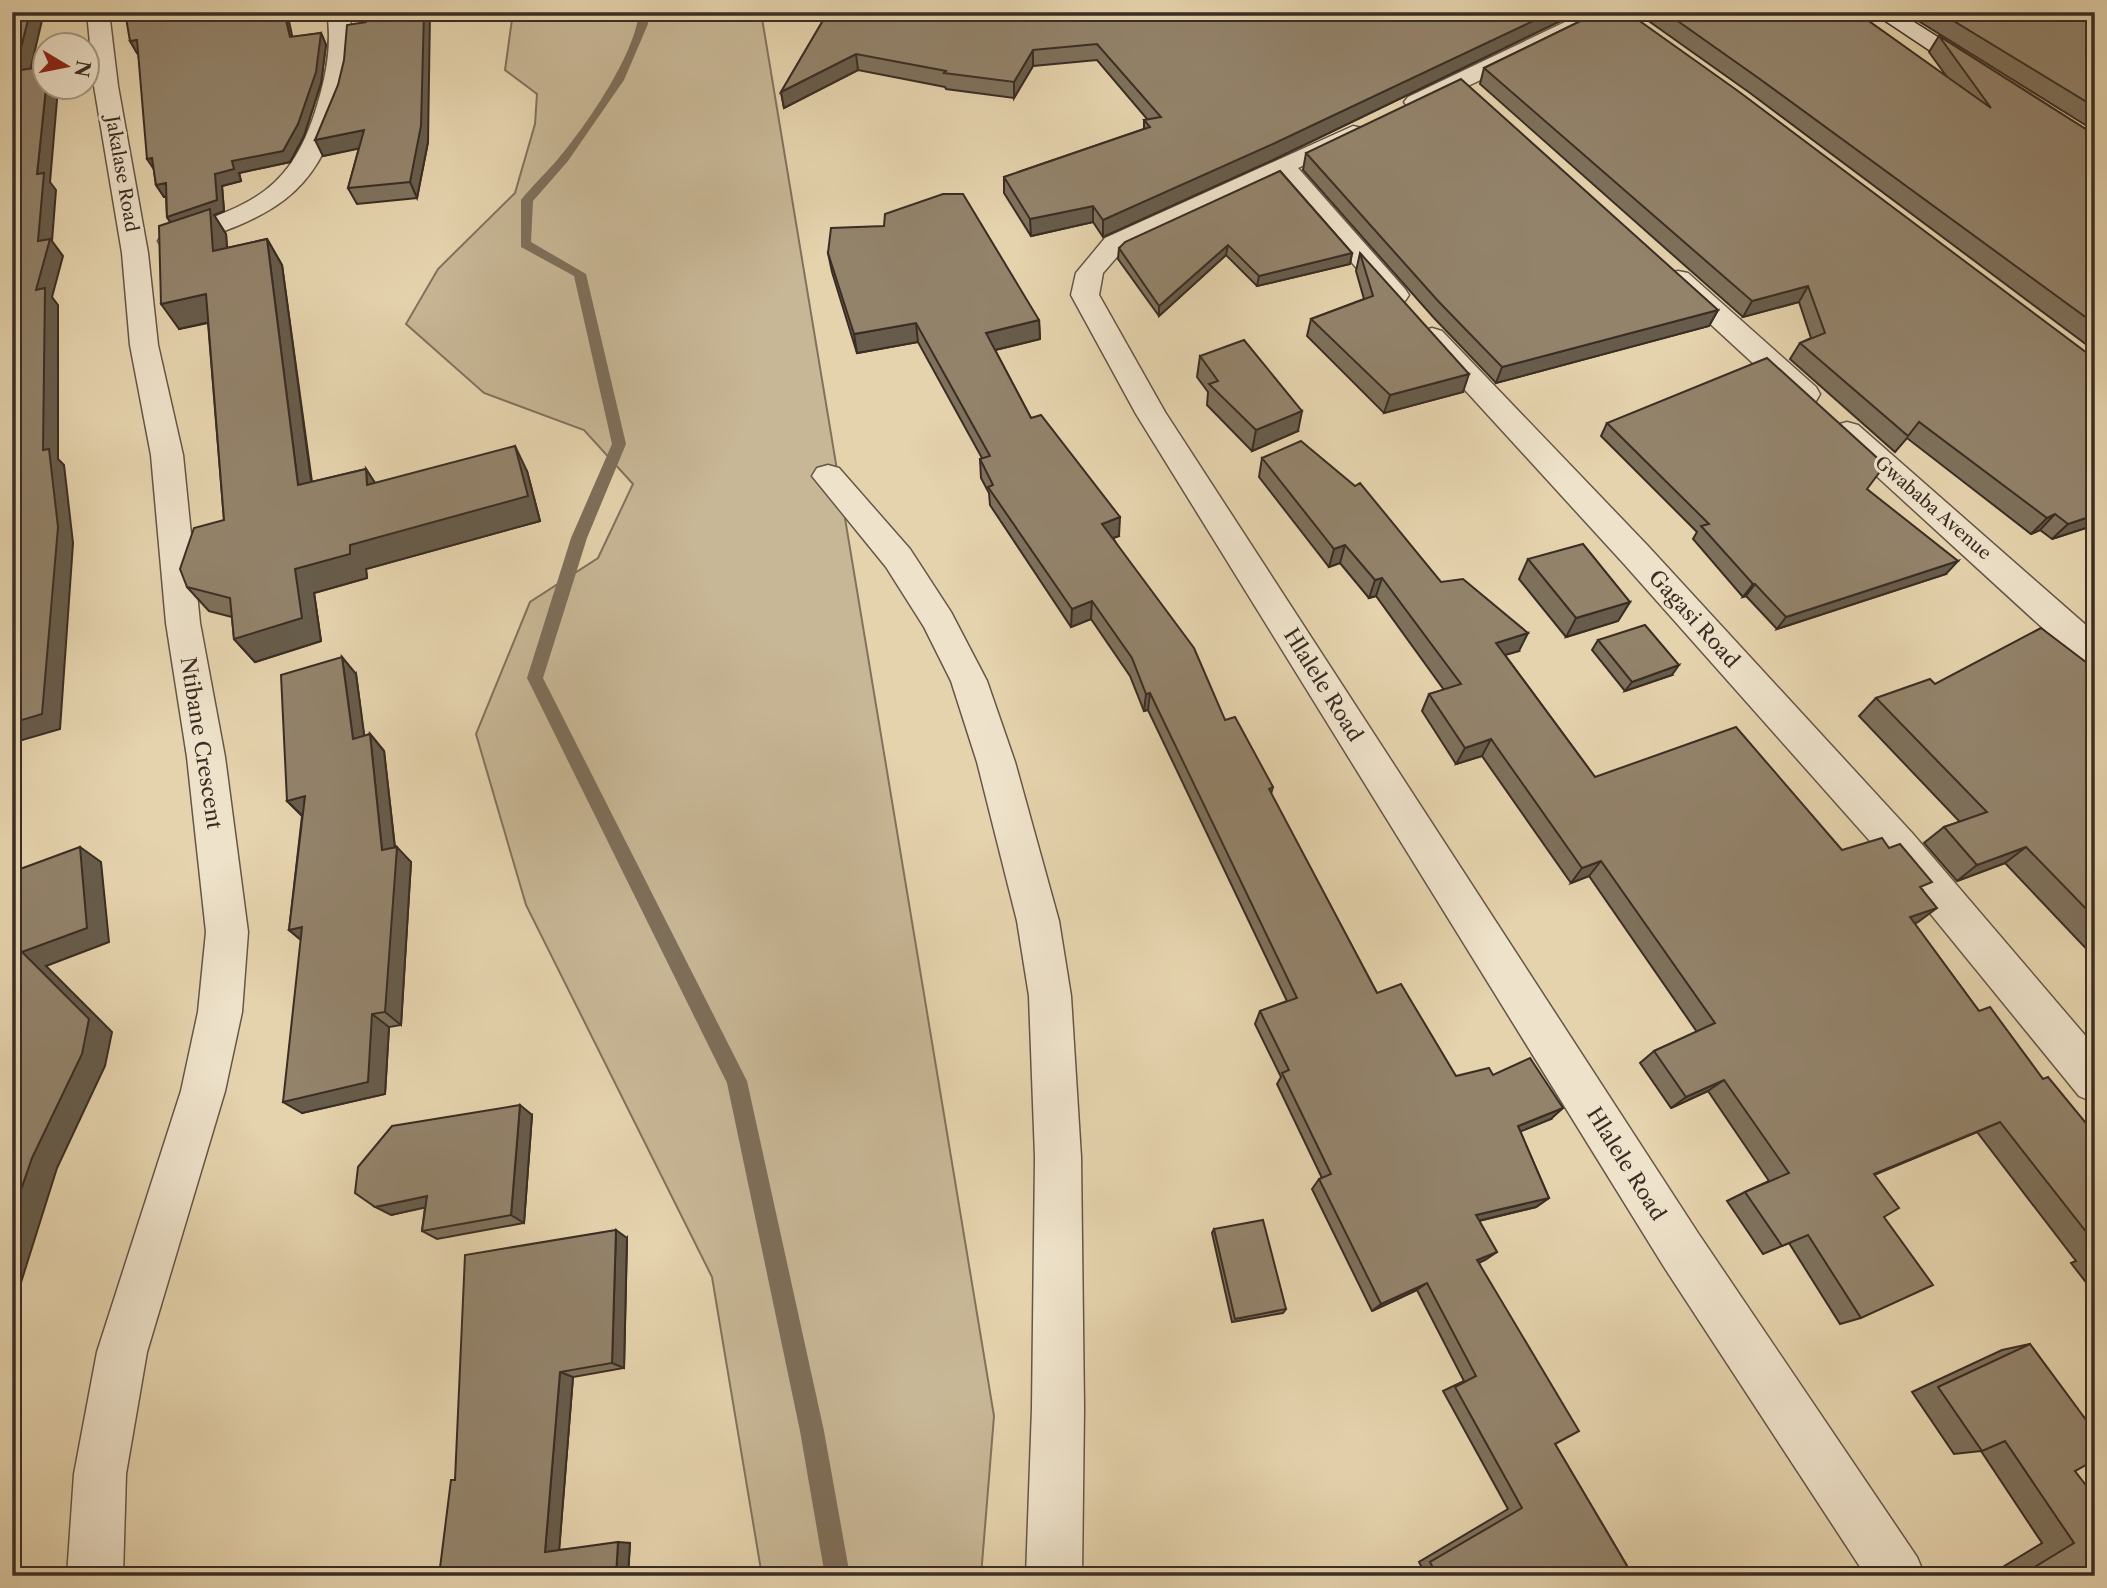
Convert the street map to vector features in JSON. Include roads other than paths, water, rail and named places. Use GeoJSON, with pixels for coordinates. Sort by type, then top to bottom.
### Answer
{"type":"FeatureCollection","features":[{"type":"Feature","properties":{"kind":"street","name":"Jakalase Road"},"geometry":{"type":"LineString","coordinates":[[98,12],[106,86],[135,253]]}},
{"type":"Feature","properties":{"kind":"street"},"geometry":{"type":"LineString","coordinates":[[135,253],[253,211],[276,198],[302,172],[323,132],[342,54],[338,12]]}},
{"type":"Feature","properties":{"kind":"street"},"geometry":{"type":"LineString","coordinates":[[1883,12],[1995,83]]}},
{"type":"Feature","properties":{"kind":"street","name":"Hlalele Road"},"geometry":{"type":"LineString","coordinates":[[1616,15],[1467,90],[1283,167],[1114,244],[1092,267],[1086,280],[1085,295],[1151,414],[1681,1250],[1898,1576]]}},
{"type":"Feature","properties":{"kind":"street","name":"Gagasi Road"},"geometry":{"type":"LineString","coordinates":[[1283,167],[1422,326],[1636,555],[1899,846],[2095,1081]]}},
{"type":"Feature","properties":{"kind":"street","name":"Ntibane Crescent"},"geometry":{"type":"LineString","coordinates":[[95,1576],[100,1475],[122,1352],[204,1091],[220,1012],[227,932],[206,757],[183,624],[167,455],[144,345],[135,253]]}},
{"type":"Feature","properties":{"kind":"street","name":"Gwababa Avenue"},"geometry":{"type":"LineString","coordinates":[[1657,260],[2095,654]]}},
{"type":"Feature","properties":{"kind":"street"},"geometry":{"type":"LineString","coordinates":[[828,476],[898,558],[939,621],[969,681],[996,762],[1038,921],[1051,996],[1058,1157],[1058,1408],[1054,1576]]}},
{"type":"Feature","properties":{"kind":"waterway"},"geometry":{"type":"LineString","coordinates":[[644,12],[643,24],[619,80],[564,159],[527,200],[525,244],[580,274],[619,444],[579,538],[535,678],[737,1081],[812,1431],[838,1576]]}}]}
